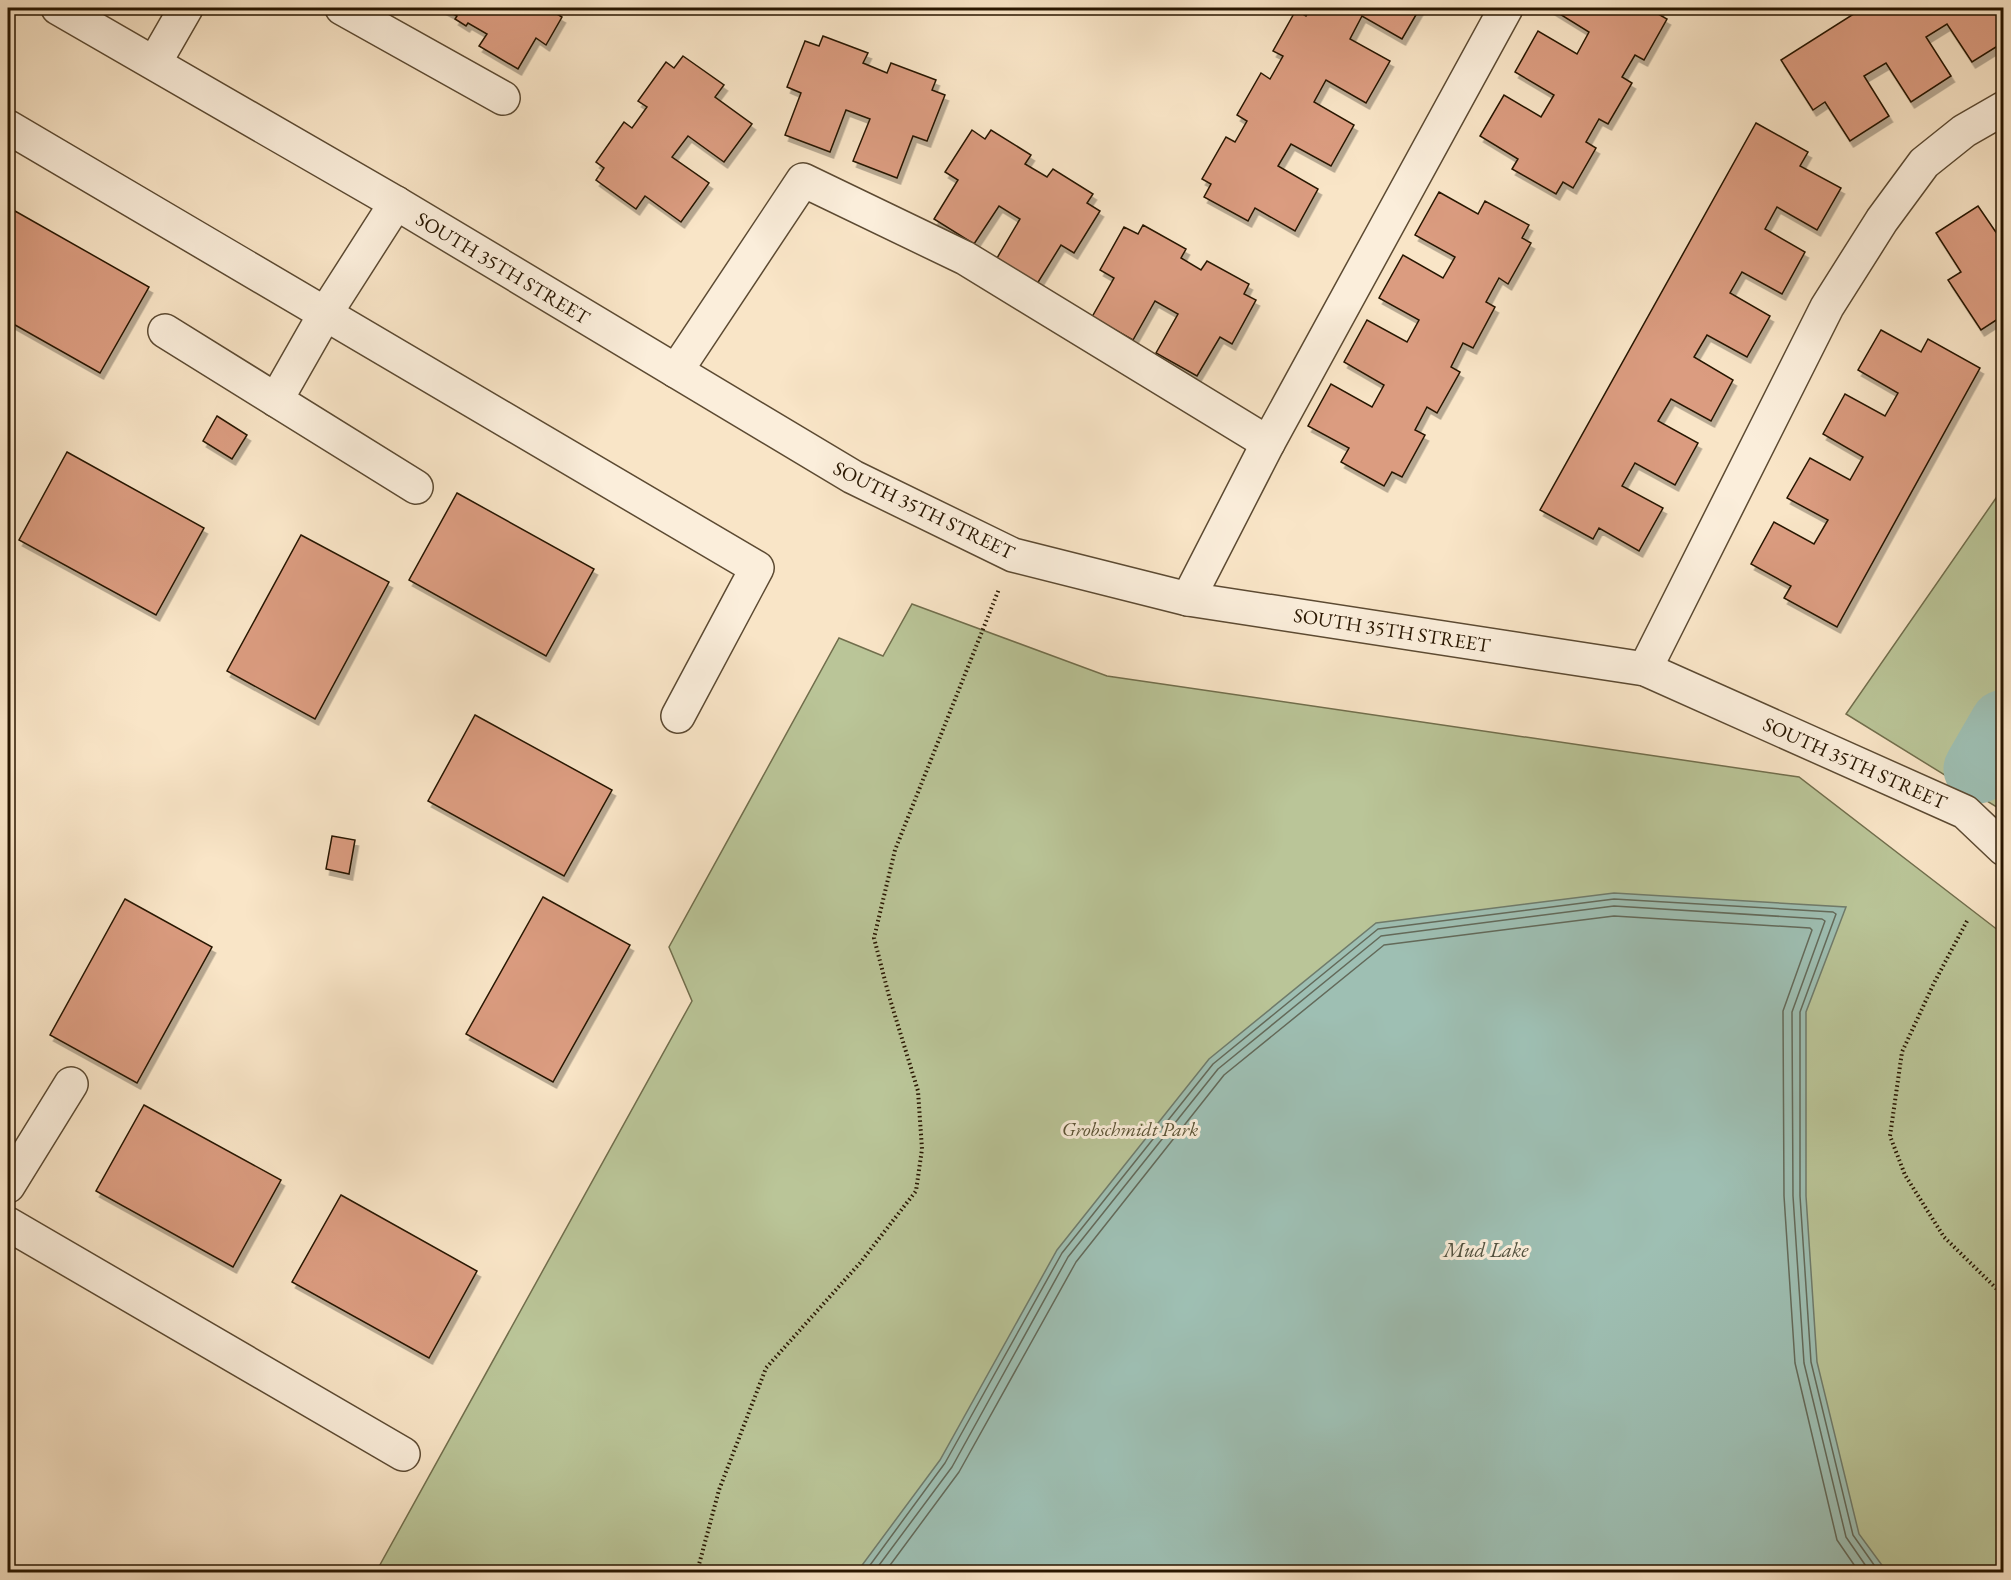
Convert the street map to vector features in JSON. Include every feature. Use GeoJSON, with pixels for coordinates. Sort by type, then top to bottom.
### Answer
{"type":"FeatureCollection","features":[{"type":"Feature","properties":{"kind":"street","name":"SOUTH 35TH STREET"},"geometry":{"type":"LineString","coordinates":[[58,8],[396,203],[853,477],[1013,555],[1188,599],[1645,669],[1965,812],[2004,849]]}},
{"type":"Feature","properties":{"kind":"street"},"geometry":{"type":"LineString","coordinates":[[155,62],[186,8]]}},
{"type":"Feature","properties":{"kind":"street"},"geometry":{"type":"LineString","coordinates":[[342,8],[503,98]]}},
{"type":"Feature","properties":{"kind":"street"},"geometry":{"type":"LineString","coordinates":[[1188,599],[1268,443],[1506,8]]}},
{"type":"Feature","properties":{"kind":"street"},"geometry":{"type":"LineString","coordinates":[[1645,669],[1827,307],[1864,249],[1924,163],[1964,131],[2004,108]]}},
{"type":"Feature","properties":{"kind":"street"},"geometry":{"type":"LineString","coordinates":[[8,127],[758,568],[678,716]]}},
{"type":"Feature","properties":{"kind":"street"},"geometry":{"type":"LineString","coordinates":[[676,371],[803,180],[965,258],[1268,443]]}},
{"type":"Feature","properties":{"kind":"street"},"geometry":{"type":"LineString","coordinates":[[276,400],[325,314],[396,203]]}},
{"type":"Feature","properties":{"kind":"street"},"geometry":{"type":"LineString","coordinates":[[165,331],[416,487]]}},
{"type":"Feature","properties":{"kind":"street"},"geometry":{"type":"LineString","coordinates":[[8,1186],[71,1084]]}},
{"type":"Feature","properties":{"kind":"street"},"geometry":{"type":"LineString","coordinates":[[8,1224],[403,1454]]}},
{"type":"Feature","properties":{"kind":"path"},"geometry":{"type":"LineString","coordinates":[[697,1572],[719,1490],[766,1368],[860,1263],[916,1191],[922,1149],[918,1091],[874,938],[895,850],[1013,555]]}},
{"type":"Feature","properties":{"kind":"path"},"geometry":{"type":"LineString","coordinates":[[1967,921],[1934,983],[1902,1052],[1890,1136],[1905,1175],[1944,1237],[2004,1296]]}},
{"type":"Feature","properties":{"kind":"green space"},"geometry":{"type":"Polygon","coordinates":[[[2003,488],[2003,811],[1846,714],[2003,488]]]}},
{"type":"Feature","properties":{"kind":"green space","name":"Grobschmidt Park"},"geometry":{"type":"Polygon","coordinates":[[[912,604],[1107,676],[1799,777],[2003,934],[2003,1572],[376,1572],[692,1001],[669,947],[839,638],[883,656],[912,604]]]}},
{"type":"Feature","properties":{"kind":"water","name":"Mud Lake"},"geometry":{"type":"Polygon","coordinates":[[[1614,893],[1846,907],[1806,1012],[1806,1196],[1817,1362],[1859,1534],[1887,1572],[857,1572],[940,1460],[1057,1250],[1209,1059],[1376,923],[1614,893]]]}},
{"type":"Feature","properties":{"kind":"building"},"geometry":{"type":"Polygon","coordinates":[[[442,8],[547,8],[562,17],[546,45],[536,38],[518,69],[479,46],[487,34],[468,23],[466,26],[455,19],[457,16],[442,8]]]}},
{"type":"Feature","properties":{"kind":"building"},"geometry":{"type":"Polygon","coordinates":[[[1311,8],[1420,8],[1402,39],[1362,16],[1350,39],[1390,61],[1366,103],[1326,80],[1314,102],[1354,125],[1331,166],[1291,144],[1278,166],[1318,189],[1295,231],[1255,208],[1248,221],[1204,197],[1211,184],[1202,179],[1226,137],[1235,142],[1247,121],[1237,115],[1261,73],[1270,79],[1283,56],[1273,51],[1296,10],[1306,16],[1311,8]]]}},
{"type":"Feature","properties":{"kind":"building"},"geometry":{"type":"Polygon","coordinates":[[[1550,8],[1661,8],[1658,14],[1667,19],[1644,60],[1635,55],[1622,77],[1632,83],[1608,124],[1599,119],[1586,142],[1596,148],[1573,188],[1563,182],[1556,194],[1512,169],[1518,159],[1480,136],[1504,95],[1541,117],[1554,95],[1515,72],[1538,31],[1577,54],[1589,32],[1550,8]]]}},
{"type":"Feature","properties":{"kind":"building"},"geometry":{"type":"Polygon","coordinates":[[[1863,8],[1994,8],[2004,22],[2004,42],[1972,62],[1947,24],[1926,37],[1951,76],[1911,102],[1886,63],[1864,76],[1889,116],[1850,141],[1825,102],[1813,110],[1781,60],[1863,8]]]}},
{"type":"Feature","properties":{"kind":"building"},"geometry":{"type":"Polygon","coordinates":[[[823,36],[868,53],[863,63],[887,73],[891,63],[936,80],[932,90],[945,95],[927,141],[913,136],[897,178],[853,161],[870,119],[846,110],[830,152],[785,135],[801,93],[787,87],[805,41],[819,46],[823,36]]]}},
{"type":"Feature","properties":{"kind":"building"},"geometry":{"type":"Polygon","coordinates":[[[683,56],[724,85],[715,97],[752,124],[724,162],[688,136],[672,157],[709,183],[681,222],[645,196],[636,209],[596,180],[604,168],[596,162],[624,122],[632,128],[647,107],[638,101],[666,62],[674,68],[683,56]]]}},
{"type":"Feature","properties":{"kind":"building"},"geometry":{"type":"Polygon","coordinates":[[[1756,123],[1808,152],[1800,166],[1841,188],[1817,230],[1777,207],[1765,229],[1805,252],[1782,294],[1742,272],[1730,293],[1770,316],[1747,357],[1707,335],[1694,357],[1733,380],[1711,421],[1671,399],[1658,421],[1698,443],[1675,485],[1635,463],[1622,486],[1663,508],[1639,551],[1599,528],[1593,539],[1540,510],[1756,123]]]}},
{"type":"Feature","properties":{"kind":"building"},"geometry":{"type":"Polygon","coordinates":[[[972,130],[985,139],[991,130],[1031,155],[1025,164],[1047,177],[1053,169],[1093,194],[1087,203],[1100,211],[1074,253],[1061,245],[1037,284],[997,258],[1020,219],[999,206],[974,244],[934,219],[958,180],[945,172],[972,130]]]}},
{"type":"Feature","properties":{"kind":"building"},"geometry":{"type":"Polygon","coordinates":[[[2004,189],[2004,202],[1997,193],[2004,189]]]}},
{"type":"Feature","properties":{"kind":"building"},"geometry":{"type":"Polygon","coordinates":[[[1439,192],[1478,214],[1485,201],[1529,225],[1522,238],[1531,243],[1508,284],[1499,278],[1486,302],[1495,307],[1473,348],[1463,343],[1451,367],[1460,372],[1437,413],[1427,407],[1415,430],[1425,435],[1402,477],[1392,472],[1384,486],[1341,462],[1349,448],[1308,426],[1331,384],[1372,407],[1384,385],[1344,362],[1367,320],[1407,342],[1419,320],[1379,298],[1403,255],[1443,278],[1455,257],[1415,235],[1439,192]]]}},
{"type":"Feature","properties":{"kind":"building"},"geometry":{"type":"Polygon","coordinates":[[[1978,206],[2004,244],[2004,315],[1981,330],[1948,280],[1961,272],[1936,233],[1978,206]]]}},
{"type":"Feature","properties":{"kind":"building"},"geometry":{"type":"Polygon","coordinates":[[[15,211],[149,287],[100,373],[8,321],[8,223],[15,211]]]}},
{"type":"Feature","properties":{"kind":"building"},"geometry":{"type":"Polygon","coordinates":[[[1143,225],[1186,249],[1181,258],[1201,270],[1207,261],[1249,284],[1244,294],[1256,300],[1232,344],[1220,337],[1197,376],[1156,353],[1178,314],[1155,301],[1133,340],[1092,317],[1114,278],[1100,270],[1124,227],[1138,234],[1143,225]]]}},
{"type":"Feature","properties":{"kind":"building"},"geometry":{"type":"Polygon","coordinates":[[[1881,330],[1921,352],[1928,339],[1980,368],[1837,627],[1784,598],[1791,586],[1751,564],[1774,522],[1814,544],[1828,520],[1787,498],[1810,458],[1850,480],[1863,457],[1823,434],[1845,394],[1885,416],[1898,393],[1858,370],[1881,330]]]}},
{"type":"Feature","properties":{"kind":"building"},"geometry":{"type":"Polygon","coordinates":[[[217,416],[247,435],[232,459],[203,441],[217,416]]]}},
{"type":"Feature","properties":{"kind":"building"},"geometry":{"type":"Polygon","coordinates":[[[67,452],[204,528],[156,615],[19,540],[67,452]]]}},
{"type":"Feature","properties":{"kind":"building"},"geometry":{"type":"Polygon","coordinates":[[[457,493],[594,569],[546,656],[409,580],[457,493]]]}},
{"type":"Feature","properties":{"kind":"building"},"geometry":{"type":"Polygon","coordinates":[[[301,535],[389,582],[315,719],[227,671],[301,535]]]}},
{"type":"Feature","properties":{"kind":"building"},"geometry":{"type":"Polygon","coordinates":[[[475,715],[612,790],[564,876],[428,801],[475,715]]]}},
{"type":"Feature","properties":{"kind":"building"},"geometry":{"type":"Polygon","coordinates":[[[332,836],[355,840],[349,874],[326,869],[332,836]]]}},
{"type":"Feature","properties":{"kind":"building"},"geometry":{"type":"Polygon","coordinates":[[[543,897],[630,945],[553,1082],[466,1034],[543,897]]]}},
{"type":"Feature","properties":{"kind":"building"},"geometry":{"type":"Polygon","coordinates":[[[125,899],[212,947],[137,1083],[50,1035],[125,899]]]}},
{"type":"Feature","properties":{"kind":"building"},"geometry":{"type":"Polygon","coordinates":[[[144,1105],[281,1180],[233,1267],[96,1191],[144,1105]]]}},
{"type":"Feature","properties":{"kind":"building"},"geometry":{"type":"Polygon","coordinates":[[[341,1195],[477,1271],[429,1358],[292,1282],[341,1195]]]}},
{"type":"Feature","properties":{"kind":"waterway"},"geometry":{"type":"LineString","coordinates":[[1978,769],[2004,724]]}}]}
